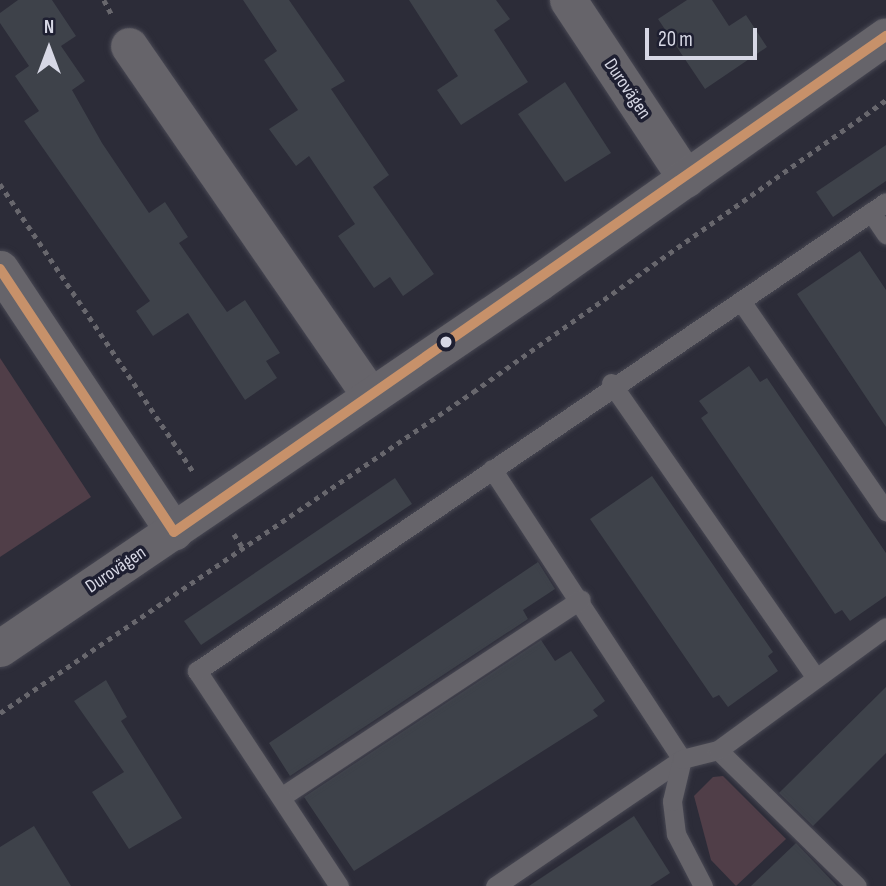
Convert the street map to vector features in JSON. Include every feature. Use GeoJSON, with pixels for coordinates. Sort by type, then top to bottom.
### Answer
{"type":"FeatureCollection","features":[{"type":"Feature","properties":{"kind":"street","name":"Durovägen"},"geometry":{"type":"LineString","coordinates":[[568,0],[686,178]]}},
{"type":"Feature","properties":{"kind":"street","name":"Durovägen"},"geometry":{"type":"LineString","coordinates":[[0,648],[215,504],[886,36]]}},
{"type":"Feature","properties":{"kind":"street"},"geometry":{"type":"LineString","coordinates":[[129,46],[370,396]]}},
{"type":"Feature","properties":{"kind":"street"},"geometry":{"type":"LineString","coordinates":[[0,269],[174,532]]}},
{"type":"Feature","properties":{"kind":"lane"},"geometry":{"type":"LineString","coordinates":[[339,886],[197,671],[492,469],[611,383],[743,304],[879,207],[886,234]]}},
{"type":"Feature","properties":{"kind":"lane"},"geometry":{"type":"LineString","coordinates":[[743,304],[886,511]]}},
{"type":"Feature","properties":{"kind":"lane"},"geometry":{"type":"LineString","coordinates":[[611,383],[815,677]]}},
{"type":"Feature","properties":{"kind":"lane"},"geometry":{"type":"LineString","coordinates":[[492,469],[581,599],[682,759],[672,801],[676,834],[702,886]]}},
{"type":"Feature","properties":{"kind":"lane"},"geometry":{"type":"LineString","coordinates":[[281,797],[581,599]]}},
{"type":"Feature","properties":{"kind":"lane"},"geometry":{"type":"LineString","coordinates":[[495,886],[682,759],[718,750],[886,626]]}},
{"type":"Feature","properties":{"kind":"lane"},"geometry":{"type":"LineString","coordinates":[[718,750],[857,886]]}},
{"type":"Feature","properties":{"kind":"path"},"geometry":{"type":"LineString","coordinates":[[0,713],[243,548],[886,100]]}},
{"type":"Feature","properties":{"kind":"path"},"geometry":{"type":"LineString","coordinates":[[0,184],[243,548]]}},
{"type":"Feature","properties":{"kind":"shaded area"},"geometry":{"type":"Polygon","coordinates":[[[0,358],[91,497],[0,557],[0,358]]]}},
{"type":"Feature","properties":{"kind":"shaded area"},"geometry":{"type":"Polygon","coordinates":[[[723,776],[786,839],[736,886],[711,860],[694,796],[713,777],[723,776]]]}},
{"type":"Feature","properties":{"kind":"building"},"geometry":{"type":"Polygon","coordinates":[[[18,0],[52,0],[76,36],[61,46],[85,81],[72,90],[102,143],[149,213],[165,202],[188,237],[179,243],[227,312],[245,300],[280,353],[266,361],[277,378],[245,400],[188,313],[153,336],[136,311],[150,301],[24,121],[39,111],[15,76],[29,66],[0,23],[0,13],[18,0]]]}},
{"type":"Feature","properties":{"kind":"building"},"geometry":{"type":"Polygon","coordinates":[[[243,0],[289,0],[345,81],[331,89],[389,175],[373,187],[434,274],[403,296],[390,277],[374,288],[338,236],[355,224],[309,156],[296,166],[269,129],[298,110],[264,60],[277,51],[243,0]]]}},
{"type":"Feature","properties":{"kind":"building"},"geometry":{"type":"Polygon","coordinates":[[[409,0],[496,0],[510,19],[494,30],[528,82],[461,125],[437,90],[458,76],[409,0]]]}},
{"type":"Feature","properties":{"kind":"building"},"geometry":{"type":"Polygon","coordinates":[[[687,0],[712,0],[729,26],[746,15],[767,47],[705,89],[658,19],[687,0]]]}},
{"type":"Feature","properties":{"kind":"building"},"geometry":{"type":"Polygon","coordinates":[[[565,82],[611,153],[565,182],[518,114],[565,82]]]}},
{"type":"Feature","properties":{"kind":"building"},"geometry":{"type":"Polygon","coordinates":[[[886,145],[886,181],[833,217],[816,192],[886,145]]]}},
{"type":"Feature","properties":{"kind":"building"},"geometry":{"type":"Polygon","coordinates":[[[860,251],[886,290],[886,427],[797,294],[860,251]]]}},
{"type":"Feature","properties":{"kind":"building"},"geometry":{"type":"Polygon","coordinates":[[[749,366],[760,382],[767,378],[886,553],[886,596],[850,621],[842,610],[835,614],[701,418],[708,413],[699,401],[749,366]]]}},
{"type":"Feature","properties":{"kind":"building"},"geometry":{"type":"Polygon","coordinates":[[[652,476],[773,652],[768,656],[778,671],[728,707],[719,695],[713,698],[590,519],[652,476]]]}},
{"type":"Feature","properties":{"kind":"building"},"geometry":{"type":"Polygon","coordinates":[[[395,478],[412,504],[201,645],[184,621],[395,478]]]}},
{"type":"Feature","properties":{"kind":"building"},"geometry":{"type":"Polygon","coordinates":[[[538,562],[555,589],[523,610],[528,619],[290,776],[269,743],[538,562]]]}},
{"type":"Feature","properties":{"kind":"building"},"geometry":{"type":"Polygon","coordinates":[[[541,640],[555,661],[571,651],[605,701],[593,710],[598,716],[354,871],[304,797],[541,640]]]}},
{"type":"Feature","properties":{"kind":"building"},"geometry":{"type":"Polygon","coordinates":[[[106,680],[127,717],[121,721],[182,818],[129,849],[92,792],[124,772],[74,701],[106,680]]]}},
{"type":"Feature","properties":{"kind":"building"},"geometry":{"type":"Polygon","coordinates":[[[886,687],[886,753],[813,826],[779,793],[886,687]]]}},
{"type":"Feature","properties":{"kind":"building"},"geometry":{"type":"Polygon","coordinates":[[[634,816],[670,873],[650,886],[529,886],[634,816]]]}},
{"type":"Feature","properties":{"kind":"building"},"geometry":{"type":"Polygon","coordinates":[[[34,826],[71,886],[0,886],[0,847],[34,826]]]}},
{"type":"Feature","properties":{"kind":"building"},"geometry":{"type":"Polygon","coordinates":[[[796,843],[837,886],[751,886],[796,843]]]}},
{"type":"Feature","properties":{"kind":"transit line"},"geometry":{"type":"LineString","coordinates":[[174,532],[886,36]]}},
{"type":"Feature","properties":{"kind":"transit line"},"geometry":{"type":"LineString","coordinates":[[0,269],[174,532]]}}]}
